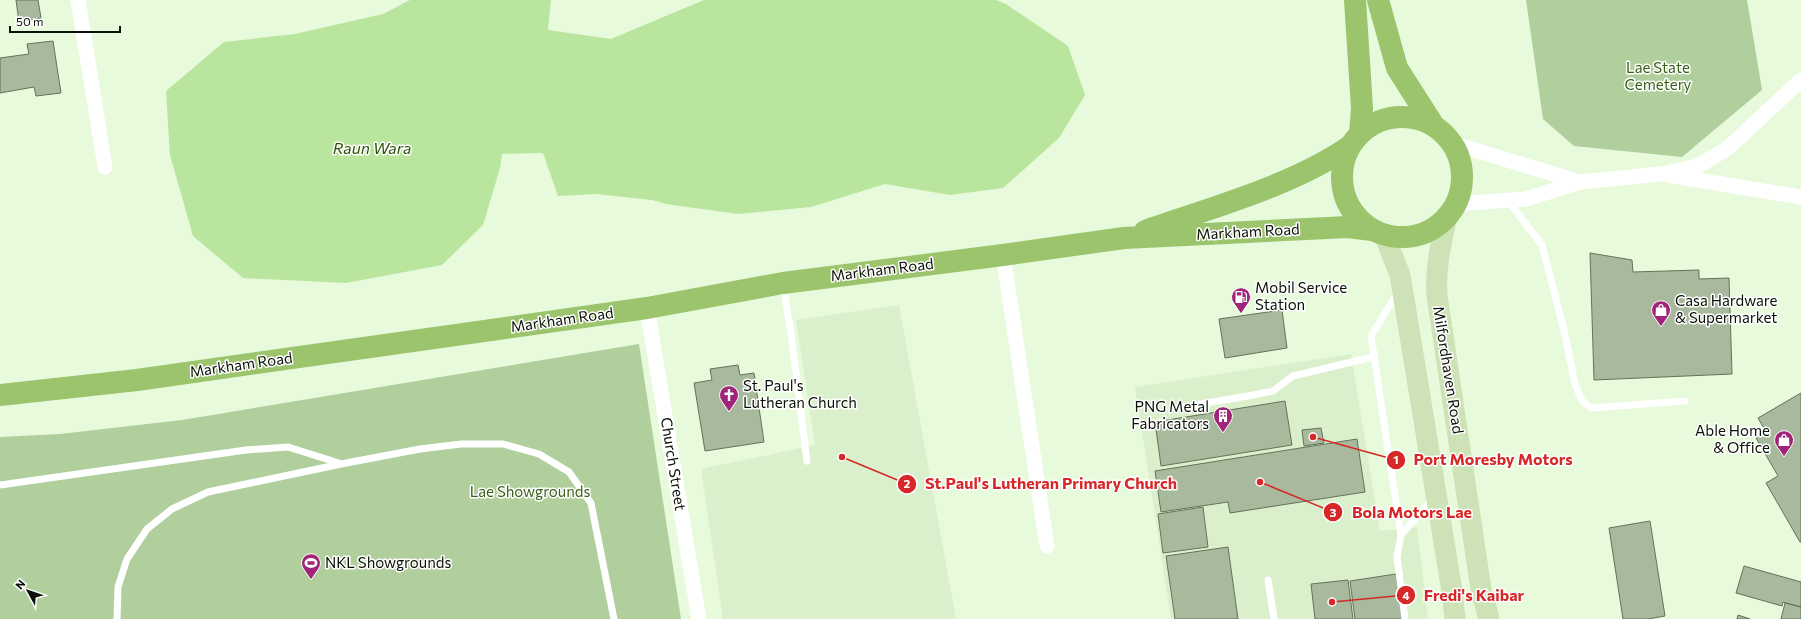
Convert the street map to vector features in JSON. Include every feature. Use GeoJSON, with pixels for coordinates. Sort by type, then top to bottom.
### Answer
{"type":"FeatureCollection","features":[{"type":"Feature","properties":{"kind":"main road"},"geometry":{"type":"LineString","coordinates":[[1355,0],[1362,108],[1355,140],[1343,164],[1342,183],[1346,201],[1357,217],[1378,232],[1403,237],[1422,234],[1438,224],[1451,210],[1460,193],[1462,174],[1458,155],[1448,138],[1434,126],[1397,68],[1378,0]]}},
{"type":"Feature","properties":{"kind":"main road"},"geometry":{"type":"LineString","coordinates":[[1355,140],[1376,122],[1395,117],[1415,118],[1434,126]]}},
{"type":"Feature","properties":{"kind":"main road","name":"Markham Road"},"geometry":{"type":"LineString","coordinates":[[1124,238],[1304,173],[1329,160],[1355,140]]}},
{"type":"Feature","properties":{"kind":"main road","name":"Milfordhaven Road"},"geometry":{"type":"LineString","coordinates":[[1451,210],[1438,254],[1436,281],[1437,296],[1481,589],[1489,619]]}},
{"type":"Feature","properties":{"kind":"main road","name":"Markham Road"},"geometry":{"type":"LineString","coordinates":[[0,395],[137,380],[647,308],[783,282],[1003,256],[1124,238],[1348,227],[1378,232]]}},
{"type":"Feature","properties":{"kind":"main road","name":"Milfordhaven Road"},"geometry":{"type":"LineString","coordinates":[[1378,232],[1395,260],[1402,286],[1452,591],[1455,619]]}},
{"type":"Feature","properties":{"kind":"street"},"geometry":{"type":"LineString","coordinates":[[78,0],[105,167]]}},
{"type":"Feature","properties":{"kind":"street"},"geometry":{"type":"LineString","coordinates":[[1451,210],[1508,201],[1526,200],[1580,182],[1661,174],[1698,166],[1728,148],[1801,80]]}},
{"type":"Feature","properties":{"kind":"street"},"geometry":{"type":"LineString","coordinates":[[1450,143],[1580,182]]}},
{"type":"Feature","properties":{"kind":"street"},"geometry":{"type":"LineString","coordinates":[[1661,174],[1801,197]]}},
{"type":"Feature","properties":{"kind":"street"},"geometry":{"type":"LineString","coordinates":[[1003,256],[1047,546]]}},
{"type":"Feature","properties":{"kind":"street","name":"Church Street"},"geometry":{"type":"LineString","coordinates":[[647,308],[699,619]]}},
{"type":"Feature","properties":{"kind":"lane"},"geometry":{"type":"LineString","coordinates":[[1508,201],[1542,245],[1564,330],[1575,384],[1582,401],[1591,408],[1685,401]]}},
{"type":"Feature","properties":{"kind":"lane"},"geometry":{"type":"LineString","coordinates":[[783,282],[807,461]]}},
{"type":"Feature","properties":{"kind":"lane"},"geometry":{"type":"LineString","coordinates":[[1402,286],[1371,336],[1401,536],[1397,557],[1405,619]]}},
{"type":"Feature","properties":{"kind":"lane"},"geometry":{"type":"LineString","coordinates":[[1183,407],[1248,396],[1273,390],[1293,376],[1373,357]]}},
{"type":"Feature","properties":{"kind":"lane"},"geometry":{"type":"LineString","coordinates":[[117,619],[118,587],[127,559],[147,529],[172,509],[208,492],[420,449],[461,444],[503,444],[539,454],[569,472],[591,503],[614,619]]}},
{"type":"Feature","properties":{"kind":"lane"},"geometry":{"type":"LineString","coordinates":[[0,485],[246,450],[288,447],[341,464]]}},
{"type":"Feature","properties":{"kind":"lane"},"geometry":{"type":"LineString","coordinates":[[1401,536],[1436,495]]}},
{"type":"Feature","properties":{"kind":"lane"},"geometry":{"type":"LineString","coordinates":[[1268,580],[1274,619]]}},
{"type":"Feature","properties":{"kind":"shaded area"},"geometry":{"type":"Polygon","coordinates":[[[899,305],[956,619],[723,619],[701,469],[815,445],[796,320],[899,305]]]}},
{"type":"Feature","properties":{"kind":"shaded area"},"geometry":{"type":"Polygon","coordinates":[[[1351,354],[1380,531],[1417,527],[1428,619],[1171,619],[1135,387],[1351,354]]]}},
{"type":"Feature","properties":{"kind":"green space","name":"Lae State Cemetery"},"geometry":{"type":"Polygon","coordinates":[[[1526,0],[1747,0],[1762,90],[1682,157],[1574,146],[1543,119],[1526,0]]]}},
{"type":"Feature","properties":{"kind":"green space","name":"Lae Showgrounds"},"geometry":{"type":"Polygon","coordinates":[[[639,344],[681,619],[0,619],[0,437],[60,434],[182,420],[639,344]]]}},
{"type":"Feature","properties":{"kind":"water","name":"Raun Wara"},"geometry":{"type":"Polygon","coordinates":[[[410,0],[551,0],[548,30],[611,39],[704,0],[996,0],[1006,4],[1068,46],[1085,95],[1059,138],[1003,188],[950,195],[885,184],[811,207],[738,214],[666,204],[652,200],[596,194],[558,196],[543,153],[502,154],[500,168],[483,225],[442,265],[346,283],[243,278],[193,236],[170,155],[166,91],[224,42],[295,34],[383,14],[410,0]]]}},
{"type":"Feature","properties":{"kind":"building"},"geometry":{"type":"Polygon","coordinates":[[[16,0],[38,0],[41,18],[19,22],[16,0]]]}},
{"type":"Feature","properties":{"kind":"building"},"geometry":{"type":"Polygon","coordinates":[[[53,41],[61,93],[36,96],[34,87],[0,93],[0,58],[29,54],[27,44],[53,41]]]}},
{"type":"Feature","properties":{"kind":"building","name":"Casa Hardware & Supermarket"},"geometry":{"type":"Polygon","coordinates":[[[1590,253],[1632,260],[1633,272],[1699,270],[1699,279],[1729,278],[1732,374],[1594,380],[1590,253]]]}},
{"type":"Feature","properties":{"kind":"building"},"geometry":{"type":"Polygon","coordinates":[[[1282,310],[1287,348],[1225,358],[1219,319],[1282,310]]]}},
{"type":"Feature","properties":{"kind":"building","name":"St. Paul's Lutheran Church"},"geometry":{"type":"Polygon","coordinates":[[[738,365],[740,375],[754,373],[764,442],[705,451],[694,383],[712,380],[710,369],[738,365]]]}},
{"type":"Feature","properties":{"kind":"building","name":"Able Home & Office"},"geometry":{"type":"Polygon","coordinates":[[[1801,393],[1800,542],[1766,483],[1778,476],[1756,438],[1766,432],[1758,418],[1801,393]]]}},
{"type":"Feature","properties":{"kind":"building","name":"PNG Metal Fabricators"},"geometry":{"type":"Polygon","coordinates":[[[1285,401],[1292,445],[1161,466],[1155,422],[1285,401]]]}},
{"type":"Feature","properties":{"kind":"building"},"geometry":{"type":"Polygon","coordinates":[[[1321,428],[1324,443],[1304,446],[1302,430],[1321,428]]]}},
{"type":"Feature","properties":{"kind":"building"},"geometry":{"type":"Polygon","coordinates":[[[1357,439],[1365,492],[1230,513],[1228,502],[1161,512],[1155,471],[1357,439]]]}},
{"type":"Feature","properties":{"kind":"building"},"geometry":{"type":"Polygon","coordinates":[[[1203,507],[1208,547],[1163,553],[1158,514],[1203,507]]]}},
{"type":"Feature","properties":{"kind":"building"},"geometry":{"type":"Polygon","coordinates":[[[1650,521],[1665,616],[1648,619],[1623,619],[1609,528],[1650,521]]]}},
{"type":"Feature","properties":{"kind":"building"},"geometry":{"type":"Polygon","coordinates":[[[1228,547],[1238,619],[1175,619],[1166,556],[1228,547]]]}},
{"type":"Feature","properties":{"kind":"building"},"geometry":{"type":"Polygon","coordinates":[[[1744,566],[1801,582],[1801,607],[1783,602],[1782,606],[1736,593],[1744,566]]]}},
{"type":"Feature","properties":{"kind":"building"},"geometry":{"type":"Polygon","coordinates":[[[1396,574],[1403,619],[1355,619],[1350,581],[1396,574]]]}},
{"type":"Feature","properties":{"kind":"building"},"geometry":{"type":"Polygon","coordinates":[[[1348,580],[1353,619],[1315,619],[1311,584],[1348,580]]]}},
{"type":"Feature","properties":{"kind":"building"},"geometry":{"type":"Polygon","coordinates":[[[1785,603],[1801,607],[1801,619],[1781,619],[1785,603]]]}},
{"type":"Feature","properties":{"kind":"building"},"geometry":{"type":"Polygon","coordinates":[[[1738,615],[1750,619],[1737,619],[1738,615]]]}},
{"type":"Feature","properties":{"kind":"place","name":"Mobil Service Station"},"geometry":{"type":"Point","coordinates":[1241,314]}},
{"type":"Feature","properties":{"kind":"place","name":"Casa Hardware & Supermarket"},"geometry":{"type":"Point","coordinates":[1661,327]}},
{"type":"Feature","properties":{"kind":"place","name":"St. Paul's Lutheran Church"},"geometry":{"type":"Point","coordinates":[729,412]}},
{"type":"Feature","properties":{"kind":"place","name":"PNG Metal Fabricators"},"geometry":{"type":"Point","coordinates":[1223,433]}},
{"type":"Feature","properties":{"kind":"place","name":"Port Moresby Motors"},"geometry":{"type":"Point","coordinates":[1313,437]}},
{"type":"Feature","properties":{"kind":"place","name":"St.Paul's Lutheran Primary Church"},"geometry":{"type":"Point","coordinates":[842,457]}},
{"type":"Feature","properties":{"kind":"place","name":"Able Home & Office"},"geometry":{"type":"Point","coordinates":[1784,457]}},
{"type":"Feature","properties":{"kind":"place","name":"Bola Motors Lae"},"geometry":{"type":"Point","coordinates":[1260,482]}},
{"type":"Feature","properties":{"kind":"place","name":"NKL Showgrounds"},"geometry":{"type":"Point","coordinates":[311,580]}},
{"type":"Feature","properties":{"kind":"place","name":"Fredi's Kaibar"},"geometry":{"type":"Point","coordinates":[1332,602]}}]}
